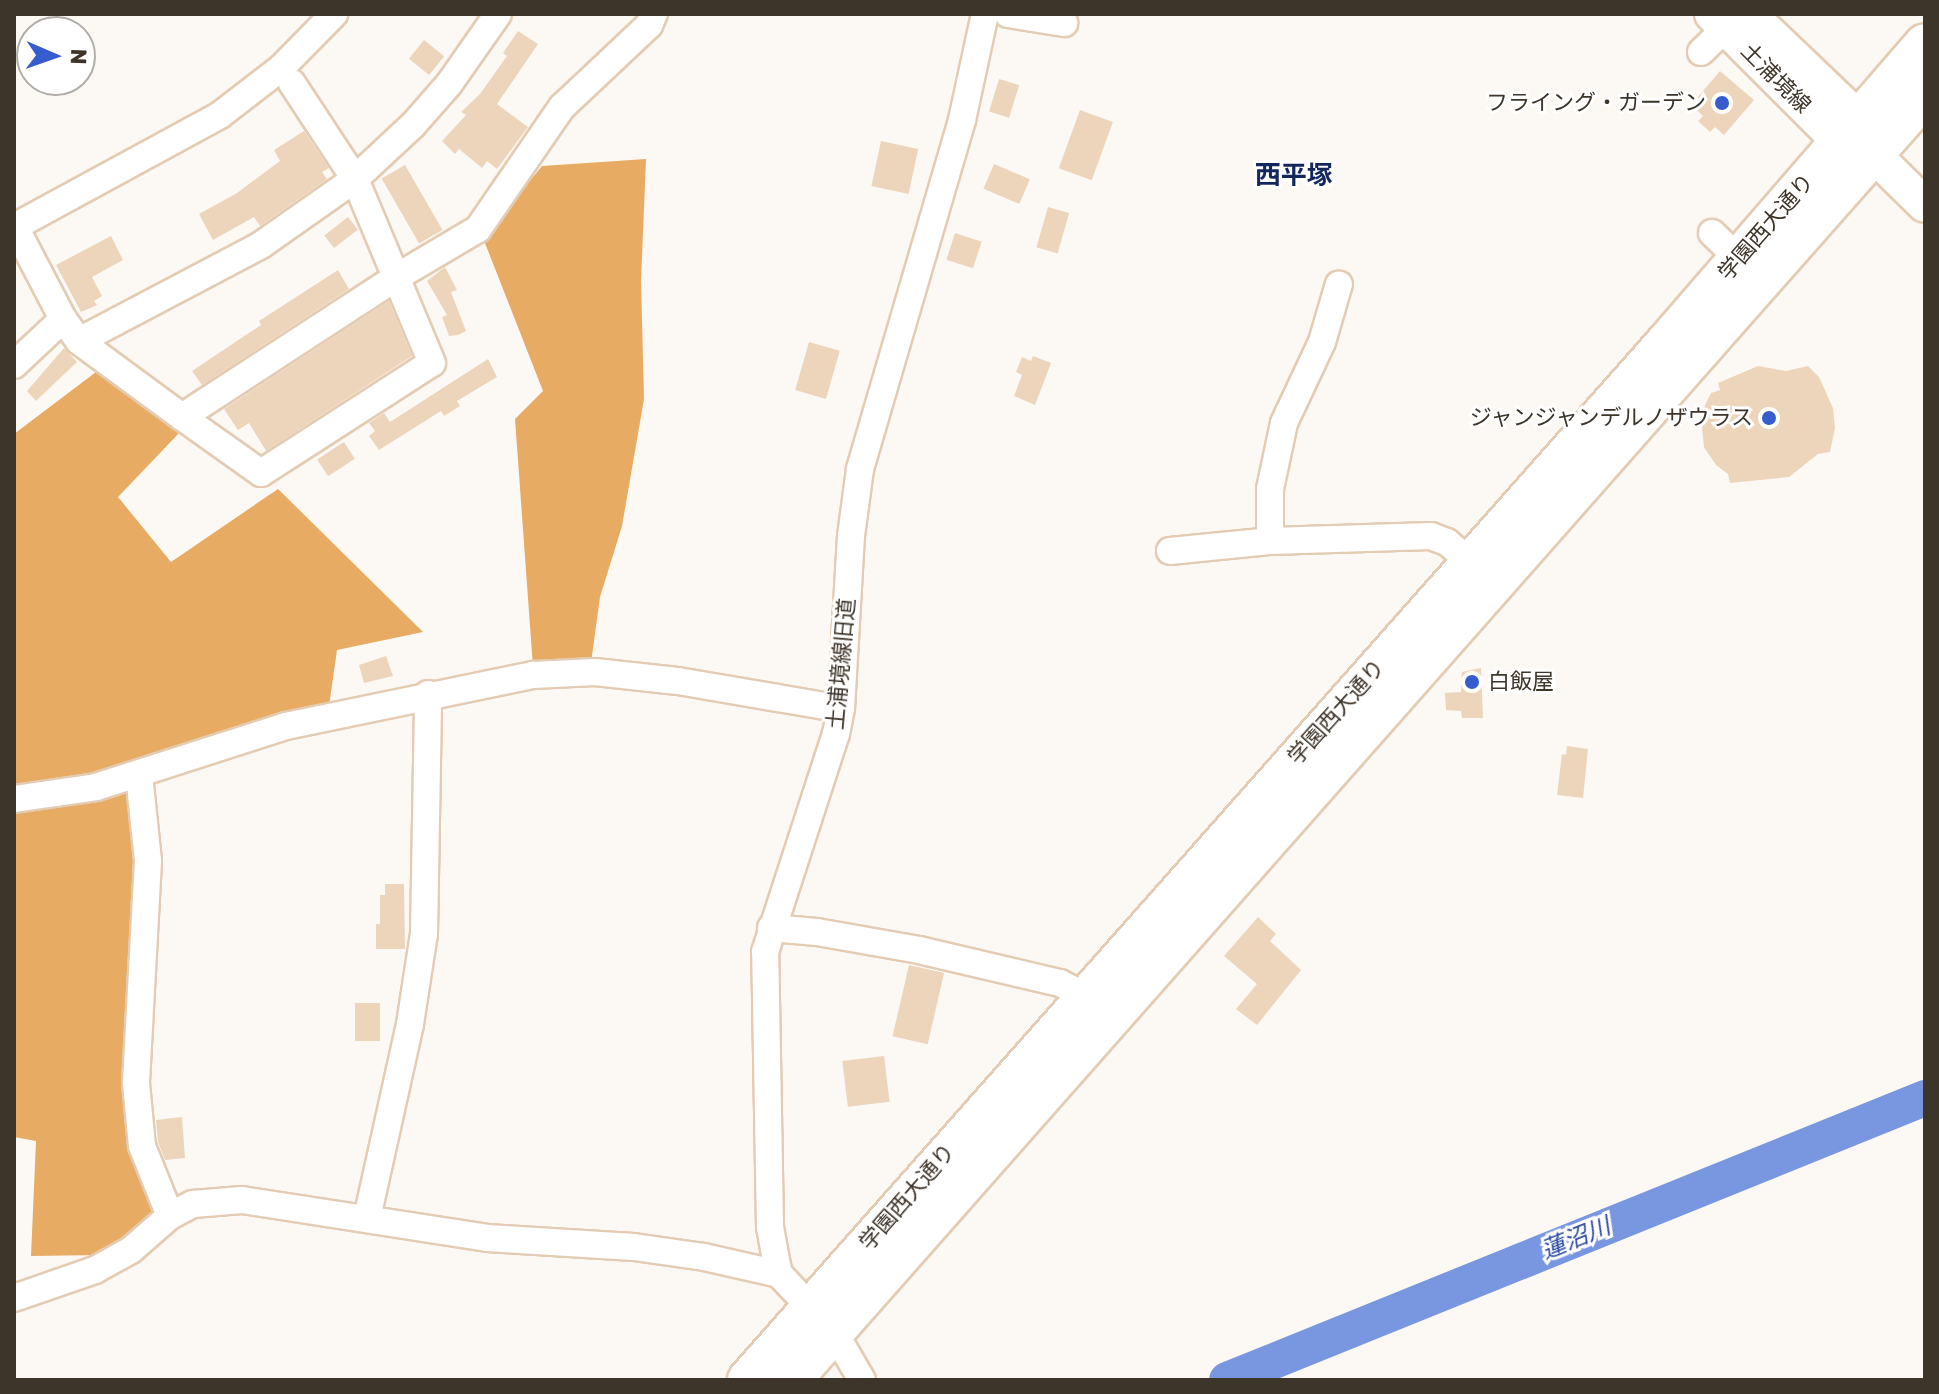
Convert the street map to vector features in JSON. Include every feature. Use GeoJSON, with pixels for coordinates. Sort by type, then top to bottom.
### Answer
{"type":"FeatureCollection","features":[{"type":"Feature","properties":{"kind":"highway","name":"学園西大通り"},"geometry":{"type":"LineString","coordinates":[[748,1380],[822,1320],[1689,360],[1858,139],[1925,44]]}},
{"type":"Feature","properties":{"kind":"highway","name":"学園西大通り"},"geometry":{"type":"LineString","coordinates":[[791,1380],[822,1320],[1085,996],[1469,561],[1725,246],[1858,139],[1925,95]]}},
{"type":"Feature","properties":{"kind":"main road","name":"土浦境線"},"geometry":{"type":"LineString","coordinates":[[1729,19],[1925,205]]}},
{"type":"Feature","properties":{"kind":"street"},"geometry":{"type":"LineString","coordinates":[[292,83],[355,179],[432,363],[261,473],[79,341],[63,319],[14,227],[220,115],[281,68],[334,14]]}},
{"type":"Feature","properties":{"kind":"street"},"geometry":{"type":"LineString","coordinates":[[79,341],[261,245],[355,179],[413,125],[449,84],[498,14]]}},
{"type":"Feature","properties":{"kind":"street"},"geometry":{"type":"LineString","coordinates":[[182,417],[395,278],[478,229],[562,107],[649,25],[654,14]]}},
{"type":"Feature","properties":{"kind":"street","name":"土浦境線旧道"},"geometry":{"type":"LineString","coordinates":[[779,1274],[770,1227],[765,952],[841,709],[851,536],[860,469],[962,120],[985,14]]}},
{"type":"Feature","properties":{"kind":"street"},"geometry":{"type":"LineString","coordinates":[[1008,14],[1064,23]]}},
{"type":"Feature","properties":{"kind":"street"},"geometry":{"type":"LineString","coordinates":[[1701,52],[1729,19]]}},
{"type":"Feature","properties":{"kind":"street"},"geometry":{"type":"LineString","coordinates":[[1270,541],[1270,489],[1284,423],[1322,342],[1339,284]]}},
{"type":"Feature","properties":{"kind":"street"},"geometry":{"type":"LineString","coordinates":[[14,365],[63,319]]}},
{"type":"Feature","properties":{"kind":"street"},"geometry":{"type":"LineString","coordinates":[[1170,551],[1270,541],[1431,536],[1447,542],[1469,561]]}},
{"type":"Feature","properties":{"kind":"street"},"geometry":{"type":"LineString","coordinates":[[14,799],[65,793],[139,775],[286,726],[428,694],[533,675],[595,672],[678,681],[841,709]]}},
{"type":"Feature","properties":{"kind":"street"},"geometry":{"type":"LineString","coordinates":[[367,1218],[410,1024],[424,934],[428,694]]}},
{"type":"Feature","properties":{"kind":"street"},"geometry":{"type":"LineString","coordinates":[[139,775],[148,861],[136,1083],[142,1146],[170,1216]]}},
{"type":"Feature","properties":{"kind":"street"},"geometry":{"type":"LineString","coordinates":[[771,928],[817,932],[961,959],[1072,986],[1085,996]]}},
{"type":"Feature","properties":{"kind":"street"},"geometry":{"type":"LineString","coordinates":[[14,1298],[95,1270],[131,1250],[170,1216],[193,1204],[242,1200],[487,1238],[634,1247],[704,1257],[779,1274],[822,1320],[862,1380]]}},
{"type":"Feature","properties":{"kind":"shaded area"},"geometry":{"type":"Polygon","coordinates":[[[646,159],[641,281],[644,399],[622,526],[600,597],[591,663],[533,667],[515,419],[543,391],[483,238],[542,166],[646,159]]]}},
{"type":"Feature","properties":{"kind":"shaded area"},"geometry":{"type":"Polygon","coordinates":[[[100,369],[181,431],[118,497],[171,562],[278,489],[423,632],[337,650],[329,706],[128,771],[14,793],[14,434],[100,369]]]}},
{"type":"Feature","properties":{"kind":"shaded area"},"geometry":{"type":"Polygon","coordinates":[[[132,787],[138,864],[132,1144],[155,1216],[98,1255],[31,1256],[36,1141],[14,1137],[14,810],[132,787]]]}},
{"type":"Feature","properties":{"kind":"building"},"geometry":{"type":"Polygon","coordinates":[[[518,31],[538,44],[497,104],[528,127],[497,169],[487,161],[482,168],[459,149],[455,154],[442,141],[466,115],[461,112],[480,94],[507,56],[503,53],[518,31]]]}},
{"type":"Feature","properties":{"kind":"building"},"geometry":{"type":"Polygon","coordinates":[[[424,40],[444,56],[429,75],[409,59],[424,40]]]}},
{"type":"Feature","properties":{"kind":"building","name":"フライング・ガーデン"},"geometry":{"type":"Polygon","coordinates":[[[1720,71],[1754,100],[1724,135],[1715,127],[1710,132],[1698,121],[1703,116],[1691,105],[1720,71]]]}},
{"type":"Feature","properties":{"kind":"building"},"geometry":{"type":"Polygon","coordinates":[[[999,79],[1019,85],[1009,118],[989,112],[999,79]]]}},
{"type":"Feature","properties":{"kind":"building"},"geometry":{"type":"Polygon","coordinates":[[[1080,110],[1113,122],[1092,180],[1059,168],[1080,110]]]}},
{"type":"Feature","properties":{"kind":"building"},"geometry":{"type":"Polygon","coordinates":[[[304,131],[329,168],[322,172],[327,179],[260,226],[254,217],[213,240],[199,214],[237,193],[280,161],[274,150],[304,131]]]}},
{"type":"Feature","properties":{"kind":"building"},"geometry":{"type":"Polygon","coordinates":[[[881,141],[918,149],[909,194],[871,186],[881,141]]]}},
{"type":"Feature","properties":{"kind":"building"},"geometry":{"type":"Polygon","coordinates":[[[994,164],[1030,179],[1019,204],[983,189],[994,164]]]}},
{"type":"Feature","properties":{"kind":"building"},"geometry":{"type":"Polygon","coordinates":[[[405,165],[442,230],[419,243],[382,178],[405,165]]]}},
{"type":"Feature","properties":{"kind":"building"},"geometry":{"type":"Polygon","coordinates":[[[1048,207],[1069,213],[1058,253],[1036,247],[1048,207]]]}},
{"type":"Feature","properties":{"kind":"building"},"geometry":{"type":"Polygon","coordinates":[[[348,217],[358,230],[334,248],[324,235],[348,217]]]}},
{"type":"Feature","properties":{"kind":"building"},"geometry":{"type":"Polygon","coordinates":[[[955,233],[982,242],[973,268],[946,260],[955,233]]]}},
{"type":"Feature","properties":{"kind":"building"},"geometry":{"type":"Polygon","coordinates":[[[111,236],[123,260],[92,277],[102,296],[94,301],[97,305],[81,312],[56,265],[111,236]]]}},
{"type":"Feature","properties":{"kind":"building"},"geometry":{"type":"Polygon","coordinates":[[[445,267],[457,290],[451,292],[466,331],[458,335],[449,336],[442,317],[447,315],[427,281],[445,267]]]}},
{"type":"Feature","properties":{"kind":"building"},"geometry":{"type":"Polygon","coordinates":[[[338,270],[349,289],[202,385],[192,371],[261,325],[259,321],[338,270]]]}},
{"type":"Feature","properties":{"kind":"building"},"geometry":{"type":"Polygon","coordinates":[[[389,301],[412,356],[266,451],[249,423],[238,430],[224,409],[389,301]]]}},
{"type":"Feature","properties":{"kind":"building"},"geometry":{"type":"Polygon","coordinates":[[[809,342],[840,351],[826,399],[795,390],[809,342]]]}},
{"type":"Feature","properties":{"kind":"building"},"geometry":{"type":"Polygon","coordinates":[[[64,348],[77,362],[36,401],[27,391],[64,348]]]}},
{"type":"Feature","properties":{"kind":"building"},"geometry":{"type":"Polygon","coordinates":[[[1033,356],[1051,363],[1035,405],[1014,396],[1022,375],[1016,372],[1022,357],[1031,361],[1033,356]]]}},
{"type":"Feature","properties":{"kind":"building"},"geometry":{"type":"Polygon","coordinates":[[[488,359],[497,377],[457,401],[460,406],[444,416],[441,411],[379,450],[369,436],[375,431],[369,423],[384,413],[390,422],[488,359]]]}},
{"type":"Feature","properties":{"kind":"building","name":"ジャンジャンデルノザウラス"},"geometry":{"type":"Polygon","coordinates":[[[1758,366],[1786,371],[1808,366],[1819,377],[1833,408],[1835,428],[1830,452],[1818,454],[1789,477],[1730,483],[1728,474],[1716,465],[1704,447],[1702,428],[1705,405],[1711,393],[1720,390],[1718,383],[1758,366]]]}},
{"type":"Feature","properties":{"kind":"building"},"geometry":{"type":"Polygon","coordinates":[[[344,442],[355,459],[328,476],[317,459],[344,442]]]}},
{"type":"Feature","properties":{"kind":"building"},"geometry":{"type":"Polygon","coordinates":[[[386,656],[393,676],[364,683],[359,665],[386,656]]]}},
{"type":"Feature","properties":{"kind":"building","name":"白飯屋"},"geometry":{"type":"Polygon","coordinates":[[[1481,668],[1483,718],[1462,718],[1461,711],[1446,710],[1445,693],[1461,692],[1462,672],[1481,668]]]}},
{"type":"Feature","properties":{"kind":"building"},"geometry":{"type":"Polygon","coordinates":[[[1567,746],[1588,749],[1583,798],[1557,795],[1562,754],[1566,755],[1567,746]]]}},
{"type":"Feature","properties":{"kind":"building"},"geometry":{"type":"Polygon","coordinates":[[[385,884],[404,884],[405,949],[376,949],[380,895],[385,895],[385,884]]]}},
{"type":"Feature","properties":{"kind":"building"},"geometry":{"type":"Polygon","coordinates":[[[1258,917],[1276,934],[1270,941],[1301,970],[1257,1025],[1236,1009],[1257,984],[1224,956],[1258,917]]]}},
{"type":"Feature","properties":{"kind":"building"},"geometry":{"type":"Polygon","coordinates":[[[909,965],[944,973],[928,1044],[893,1036],[909,965]]]}},
{"type":"Feature","properties":{"kind":"building"},"geometry":{"type":"Polygon","coordinates":[[[355,1003],[380,1003],[380,1041],[355,1041],[355,1003]]]}},
{"type":"Feature","properties":{"kind":"building"},"geometry":{"type":"Polygon","coordinates":[[[884,1056],[890,1102],[848,1107],[842,1061],[884,1056]]]}},
{"type":"Feature","properties":{"kind":"building"},"geometry":{"type":"Polygon","coordinates":[[[182,1117],[185,1158],[165,1160],[158,1142],[156,1120],[182,1117]]]}},
{"type":"Feature","properties":{"kind":"waterway","name":"蓮沼川"},"geometry":{"type":"LineString","coordinates":[[1227,1380],[1925,1098]]}},
{"type":"Feature","properties":{"kind":"place","name":"フライング・ガーデン"},"geometry":{"type":"Point","coordinates":[1722,103]}},
{"type":"Feature","properties":{"kind":"place","name":"ジャンジャンデルノザウラス"},"geometry":{"type":"Point","coordinates":[1769,418]}},
{"type":"Feature","properties":{"kind":"place","name":"白飯屋"},"geometry":{"type":"Point","coordinates":[1472,682]}},
{"type":"Feature","properties":{"kind":"district","name":"西平塚"},"geometry":{"type":"Point","coordinates":[1294,176]}}]}
